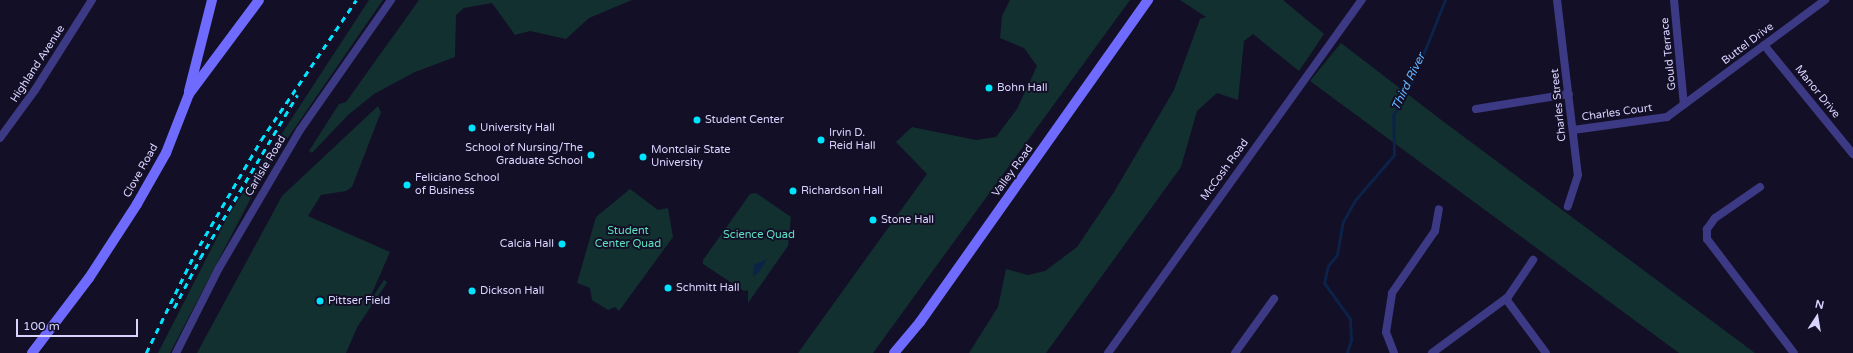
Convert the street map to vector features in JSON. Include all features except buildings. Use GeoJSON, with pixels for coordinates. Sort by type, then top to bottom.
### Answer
{"type":"FeatureCollection","features":[{"type":"Feature","properties":{"kind":"street","name":"Highland Avenue"},"geometry":{"type":"LineString","coordinates":[[0,138],[36,90],[92,0]]}},
{"type":"Feature","properties":{"kind":"street"},"geometry":{"type":"LineString","coordinates":[[188,94],[212,0]]}},
{"type":"Feature","properties":{"kind":"street","name":"Clove Road"},"geometry":{"type":"LineString","coordinates":[[33,351],[89,278],[137,204],[166,153],[188,94],[259,0]]}},
{"type":"Feature","properties":{"kind":"street","name":"Carlisle Road"},"geometry":{"type":"LineString","coordinates":[[176,353],[219,268],[296,137],[391,0]]}},
{"type":"Feature","properties":{"kind":"street","name":"Valley Road"},"geometry":{"type":"LineString","coordinates":[[894,353],[920,322],[1148,0]]}},
{"type":"Feature","properties":{"kind":"street","name":"McCosh Road"},"geometry":{"type":"LineString","coordinates":[[1108,353],[1362,0]]}},
{"type":"Feature","properties":{"kind":"street","name":"Charles Street"},"geometry":{"type":"LineString","coordinates":[[1557,0],[1578,175],[1568,206]]}},
{"type":"Feature","properties":{"kind":"street","name":"Gould Terrace"},"geometry":{"type":"LineString","coordinates":[[1674,0],[1684,105]]}},
{"type":"Feature","properties":{"kind":"street","name":"Buttel Drive"},"geometry":{"type":"LineString","coordinates":[[1684,105],[1825,0]]}},
{"type":"Feature","properties":{"kind":"street","name":"Manor Drive"},"geometry":{"type":"LineString","coordinates":[[1764,45],[1853,154]]}},
{"type":"Feature","properties":{"kind":"street"},"geometry":{"type":"LineString","coordinates":[[1476,109],[1569,94]]}},
{"type":"Feature","properties":{"kind":"street","name":"Charles Court"},"geometry":{"type":"LineString","coordinates":[[1573,130],[1667,117],[1684,105]]}},
{"type":"Feature","properties":{"kind":"street"},"geometry":{"type":"LineString","coordinates":[[1760,187],[1715,218],[1707,229],[1706,239],[1794,353]]}},
{"type":"Feature","properties":{"kind":"street"},"geometry":{"type":"LineString","coordinates":[[1394,353],[1386,332],[1392,293],[1435,231],[1438,209]]}},
{"type":"Feature","properties":{"kind":"street"},"geometry":{"type":"LineString","coordinates":[[1432,353],[1506,299],[1533,260]]}},
{"type":"Feature","properties":{"kind":"street"},"geometry":{"type":"LineString","coordinates":[[1235,353],[1274,299]]}},
{"type":"Feature","properties":{"kind":"street"},"geometry":{"type":"LineString","coordinates":[[1506,299],[1546,353]]}},
{"type":"Feature","properties":{"kind":"green space"},"geometry":{"type":"Polygon","coordinates":[[[369,0],[383,0],[265,171],[170,353],[158,353],[228,216],[369,0]]]}},
{"type":"Feature","properties":{"kind":"green space"},"geometry":{"type":"Polygon","coordinates":[[[419,0],[632,0],[589,18],[566,39],[530,31],[515,35],[492,3],[464,8],[456,15],[455,57],[415,72],[374,94],[348,115],[312,153],[309,151],[339,104],[346,102],[419,0]]]}},
{"type":"Feature","properties":{"kind":"green space"},"geometry":{"type":"Polygon","coordinates":[[[1010,0],[1130,0],[873,353],[798,353],[927,174],[896,142],[912,127],[976,140],[996,137],[1017,109],[1037,66],[1024,48],[1000,38],[1002,16],[1010,0]]]}},
{"type":"Feature","properties":{"kind":"green space"},"geometry":{"type":"Polygon","coordinates":[[[1180,0],[1283,0],[1324,34],[1299,71],[1253,34],[1244,41],[1238,100],[1217,93],[1197,111],[1181,167],[1046,353],[969,353],[998,307],[1006,269],[1028,275],[1045,271],[1077,247],[1114,192],[1174,90],[1200,19],[1206,17],[1180,0]]]}},
{"type":"Feature","properties":{"kind":"green space"},"geometry":{"type":"Polygon","coordinates":[[[1341,43],[1440,119],[1755,353],[1679,353],[1310,81],[1341,43]]]}},
{"type":"Feature","properties":{"kind":"green space"},"geometry":{"type":"Polygon","coordinates":[[[378,106],[381,112],[352,187],[346,191],[321,195],[308,216],[390,252],[346,353],[197,353],[282,196],[378,106]]]}},
{"type":"Feature","properties":{"kind":"green space","name":"Student Center Quad"},"geometry":{"type":"Polygon","coordinates":[[[630,189],[658,210],[668,208],[673,237],[619,311],[615,307],[608,310],[592,300],[590,288],[577,283],[596,217],[630,189]]]}},
{"type":"Feature","properties":{"kind":"green space","name":"Science Quad"},"geometry":{"type":"Polygon","coordinates":[[[756,193],[791,217],[788,246],[748,303],[748,290],[744,291],[703,264],[703,260],[750,194],[756,193]]]}},
{"type":"Feature","properties":{"kind":"green space"},"geometry":{"type":"Polygon","coordinates":[[[384,280],[387,282],[343,348],[340,345],[384,280]]]}},
{"type":"Feature","properties":{"kind":"water"},"geometry":{"type":"Polygon","coordinates":[[[767,259],[758,273],[753,277],[754,265],[767,259]]]}},
{"type":"Feature","properties":{"kind":"waterway","name":"Third River"},"geometry":{"type":"LineString","coordinates":[[1347,353],[1351,340],[1350,319],[1324,283],[1328,266],[1337,255],[1343,222],[1356,199],[1394,155],[1393,116],[1415,75],[1445,0]]}},
{"type":"Feature","properties":{"kind":"railway"},"geometry":{"type":"LineString","coordinates":[[146,353],[194,255],[261,140],[356,0]]}},
{"type":"Feature","properties":{"kind":"railway"},"geometry":{"type":"LineString","coordinates":[[174,308],[200,258],[297,95]]}},
{"type":"Feature","properties":{"kind":"place","name":"Bohn Hall"},"geometry":{"type":"Point","coordinates":[989,88]}},
{"type":"Feature","properties":{"kind":"place","name":"Student Center"},"geometry":{"type":"Point","coordinates":[697,120]}},
{"type":"Feature","properties":{"kind":"place","name":"University Hall"},"geometry":{"type":"Point","coordinates":[472,128]}},
{"type":"Feature","properties":{"kind":"place","name":"Irvin D. Reid Hall"},"geometry":{"type":"Point","coordinates":[821,140]}},
{"type":"Feature","properties":{"kind":"place","name":"School of Nursing/The Graduate School"},"geometry":{"type":"Point","coordinates":[591,155]}},
{"type":"Feature","properties":{"kind":"place","name":"Montclair State University"},"geometry":{"type":"Point","coordinates":[643,157]}},
{"type":"Feature","properties":{"kind":"place","name":"Feliciano School of Business"},"geometry":{"type":"Point","coordinates":[407,185]}},
{"type":"Feature","properties":{"kind":"place","name":"Richardson Hall"},"geometry":{"type":"Point","coordinates":[793,191]}},
{"type":"Feature","properties":{"kind":"place","name":"Stone Hall"},"geometry":{"type":"Point","coordinates":[873,220]}},
{"type":"Feature","properties":{"kind":"place","name":"Calcia Hall"},"geometry":{"type":"Point","coordinates":[562,244]}},
{"type":"Feature","properties":{"kind":"place","name":"Schmitt Hall"},"geometry":{"type":"Point","coordinates":[668,288]}},
{"type":"Feature","properties":{"kind":"place","name":"Dickson Hall"},"geometry":{"type":"Point","coordinates":[472,291]}},
{"type":"Feature","properties":{"kind":"place","name":"Pittser Field"},"geometry":{"type":"Point","coordinates":[320,301]}}]}
